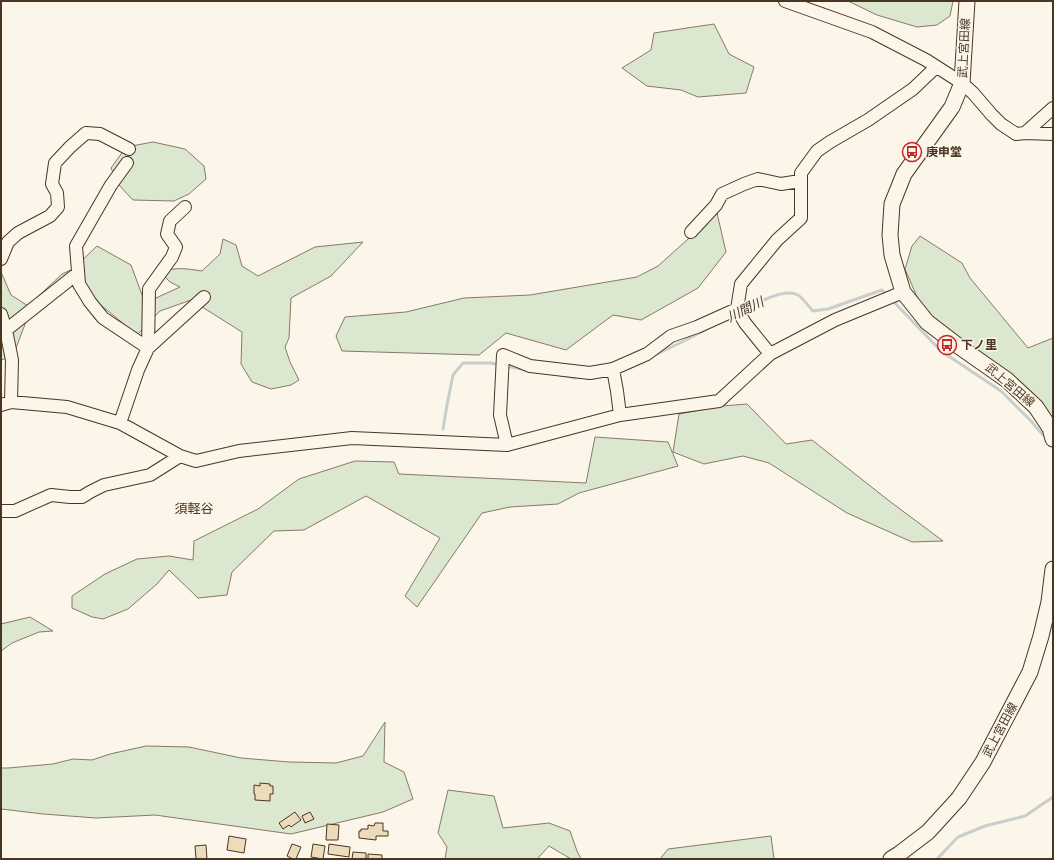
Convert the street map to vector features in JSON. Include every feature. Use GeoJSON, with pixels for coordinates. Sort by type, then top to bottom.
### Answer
{"type":"FeatureCollection","features":[{"type":"Feature","properties":{"kind":"main road","name":"武上宮田線"},"geometry":{"type":"LineString","coordinates":[[967,1],[962,83],[952,107],[904,174],[892,204],[890,235],[892,255],[903,292],[927,322],[1007,380],[1036,407],[1052,432]]}},
{"type":"Feature","properties":{"kind":"main road","name":"武上宮田線"},"geometry":{"type":"LineString","coordinates":[[891,859],[928,832],[959,798],[983,762],[1030,672],[1041,636],[1053,569]]}},
{"type":"Feature","properties":{"kind":"street"},"geometry":{"type":"LineString","coordinates":[[785,1],[872,32],[926,60],[962,83],[973,93],[1000,124],[1016,134],[1053,134]]}},
{"type":"Feature","properties":{"kind":"street"},"geometry":{"type":"LineString","coordinates":[[770,354],[745,324],[738,310],[741,284],[777,240],[801,218],[801,173],[817,151],[868,120],[913,89],[936,67]]}},
{"type":"Feature","properties":{"kind":"street"},"geometry":{"type":"LineString","coordinates":[[1025,133],[1053,108]]}},
{"type":"Feature","properties":{"kind":"street"},"geometry":{"type":"LineString","coordinates":[[1,259],[8,242],[18,233],[50,216],[58,207],[57,193],[52,184],[55,163],[70,147],[86,134],[100,134],[129,148]]}},
{"type":"Feature","properties":{"kind":"street"},"geometry":{"type":"LineString","coordinates":[[127,163],[111,185],[76,246],[79,284],[90,302],[103,318],[148,348]]}},
{"type":"Feature","properties":{"kind":"street"},"geometry":{"type":"LineString","coordinates":[[691,232],[716,205],[722,194],[758,179],[781,184],[800,181]]}},
{"type":"Feature","properties":{"kind":"street"},"geometry":{"type":"LineString","coordinates":[[148,348],[149,289],[172,257],[176,246],[167,234],[170,221],[185,207]]}},
{"type":"Feature","properties":{"kind":"street"},"geometry":{"type":"LineString","coordinates":[[6,330],[78,273]]}},
{"type":"Feature","properties":{"kind":"street"},"geometry":{"type":"LineString","coordinates":[[1,314],[12,360],[6,403],[67,407],[120,423],[180,456],[196,461],[240,451],[352,438],[507,445],[620,415],[719,401],[770,354],[835,320],[903,292]]}},
{"type":"Feature","properties":{"kind":"street"},"geometry":{"type":"LineString","coordinates":[[120,423],[138,370],[148,348],[204,297]]}},
{"type":"Feature","properties":{"kind":"street"},"geometry":{"type":"LineString","coordinates":[[507,445],[500,414],[503,355],[530,366],[590,373],[613,369],[647,354],[671,336],[738,310]]}},
{"type":"Feature","properties":{"kind":"street"},"geometry":{"type":"LineString","coordinates":[[613,369],[620,415]]}},
{"type":"Feature","properties":{"kind":"street"},"geometry":{"type":"LineString","coordinates":[[1,510],[14,511],[51,495],[82,498],[104,485],[150,475],[180,456]]}},
{"type":"Feature","properties":{"kind":"green space"},"geometry":{"type":"Polygon","coordinates":[[[848,1],[953,1],[950,16],[937,25],[917,27],[877,15],[848,1]]]}},
{"type":"Feature","properties":{"kind":"green space"},"geometry":{"type":"Polygon","coordinates":[[[714,24],[729,54],[754,67],[746,93],[698,97],[681,90],[647,86],[622,68],[651,50],[654,33],[714,24]]]}},
{"type":"Feature","properties":{"kind":"green space"},"geometry":{"type":"Polygon","coordinates":[[[153,142],[185,149],[204,166],[206,179],[189,194],[174,201],[133,200],[118,184],[111,168],[126,147],[153,142]]]}},
{"type":"Feature","properties":{"kind":"green space"},"geometry":{"type":"Polygon","coordinates":[[[717,213],[726,252],[698,288],[641,320],[613,315],[566,350],[506,333],[479,355],[342,351],[336,336],[345,317],[406,312],[464,298],[530,295],[637,277],[658,266],[717,213]]]}},
{"type":"Feature","properties":{"kind":"green space"},"geometry":{"type":"Polygon","coordinates":[[[920,236],[962,263],[970,278],[1028,348],[1053,338],[1053,435],[921,306],[905,269],[912,246],[920,236]]]}},
{"type":"Feature","properties":{"kind":"green space"},"geometry":{"type":"Polygon","coordinates":[[[223,239],[236,245],[242,266],[258,276],[315,247],[363,242],[331,276],[291,298],[289,338],[285,347],[290,362],[299,380],[291,385],[271,389],[252,382],[241,364],[242,332],[191,300],[160,311],[137,335],[73,282],[30,311],[13,356],[1,360],[1,272],[11,295],[28,306],[62,274],[73,269],[97,246],[131,265],[145,303],[180,287],[170,282],[161,273],[171,269],[202,271],[220,254],[223,239]]]}},
{"type":"Feature","properties":{"kind":"green space"},"geometry":{"type":"Polygon","coordinates":[[[747,404],[786,444],[812,440],[943,541],[912,542],[847,513],[769,463],[743,456],[704,464],[673,452],[679,414],[722,406],[747,404]]]}},
{"type":"Feature","properties":{"kind":"green space"},"geometry":{"type":"Polygon","coordinates":[[[595,437],[668,442],[678,466],[579,493],[558,504],[510,507],[482,513],[417,607],[405,596],[440,538],[366,496],[304,530],[274,531],[232,572],[227,595],[198,598],[169,570],[157,584],[128,609],[103,619],[92,617],[72,608],[72,596],[105,574],[137,559],[169,556],[193,560],[194,541],[258,509],[299,479],[355,461],[394,462],[399,474],[586,483],[595,437]]]}},
{"type":"Feature","properties":{"kind":"green space"},"geometry":{"type":"Polygon","coordinates":[[[30,617],[53,631],[39,632],[12,643],[1,651],[1,624],[30,617]]]}},
{"type":"Feature","properties":{"kind":"green space"},"geometry":{"type":"Polygon","coordinates":[[[385,722],[384,762],[404,772],[413,799],[383,812],[291,834],[155,815],[96,818],[1,809],[1,768],[53,764],[73,759],[92,760],[110,754],[146,746],[189,747],[241,758],[289,762],[336,763],[363,756],[385,722]]]}},
{"type":"Feature","properties":{"kind":"green space"},"geometry":{"type":"Polygon","coordinates":[[[448,790],[494,796],[503,828],[549,823],[570,831],[581,859],[571,859],[549,846],[537,859],[445,859],[447,847],[438,833],[448,790]]]}},
{"type":"Feature","properties":{"kind":"green space"},"geometry":{"type":"Polygon","coordinates":[[[771,836],[774,859],[660,859],[668,849],[771,836]]]}},
{"type":"Feature","properties":{"kind":"building"},"geometry":{"type":"Polygon","coordinates":[[[260,783],[270,784],[270,786],[273,786],[273,794],[270,794],[270,801],[255,800],[254,785],[260,786],[260,783]]]}},
{"type":"Feature","properties":{"kind":"building"},"geometry":{"type":"Polygon","coordinates":[[[295,812],[301,820],[291,827],[289,825],[283,829],[279,823],[295,812]]]}},
{"type":"Feature","properties":{"kind":"building"},"geometry":{"type":"Polygon","coordinates":[[[310,812],[314,819],[305,823],[302,816],[310,812]]]}},
{"type":"Feature","properties":{"kind":"building"},"geometry":{"type":"Polygon","coordinates":[[[375,823],[383,823],[383,831],[388,831],[388,836],[376,836],[376,840],[359,838],[359,831],[361,831],[361,829],[368,829],[368,825],[374,826],[375,823]]]}},
{"type":"Feature","properties":{"kind":"building"},"geometry":{"type":"Polygon","coordinates":[[[327,824],[339,825],[338,840],[326,840],[327,824]]]}},
{"type":"Feature","properties":{"kind":"building"},"geometry":{"type":"Polygon","coordinates":[[[229,836],[246,839],[244,853],[227,850],[229,836]]]}},
{"type":"Feature","properties":{"kind":"building"},"geometry":{"type":"Polygon","coordinates":[[[292,844],[301,847],[296,859],[287,856],[292,844]]]}},
{"type":"Feature","properties":{"kind":"building"},"geometry":{"type":"Polygon","coordinates":[[[313,844],[325,846],[323,859],[311,857],[313,844]]]}},
{"type":"Feature","properties":{"kind":"building"},"geometry":{"type":"Polygon","coordinates":[[[329,844],[350,847],[349,857],[328,854],[329,844]]]}},
{"type":"Feature","properties":{"kind":"building"},"geometry":{"type":"Polygon","coordinates":[[[206,845],[207,859],[196,859],[195,846],[206,845]]]}},
{"type":"Feature","properties":{"kind":"building"},"geometry":{"type":"Polygon","coordinates":[[[353,852],[366,853],[366,859],[352,859],[353,852]]]}},
{"type":"Feature","properties":{"kind":"building"},"geometry":{"type":"Polygon","coordinates":[[[368,854],[382,855],[382,859],[368,859],[368,854]]]}},
{"type":"Feature","properties":{"kind":"waterway","name":"川間川"},"geometry":{"type":"LineString","coordinates":[[741,312],[761,301],[785,293],[798,295],[813,311],[828,309],[882,290],[886,295]]}},
{"type":"Feature","properties":{"kind":"waterway","name":"川間川"},"geometry":{"type":"LineString","coordinates":[[892,300],[941,351],[1001,391],[1043,435]]}},
{"type":"Feature","properties":{"kind":"waterway","name":"川間川"},"geometry":{"type":"LineString","coordinates":[[655,355],[705,330]]}},
{"type":"Feature","properties":{"kind":"waterway","name":"川間川"},"geometry":{"type":"LineString","coordinates":[[443,429],[453,375],[463,363],[491,363],[500,365]]}},
{"type":"Feature","properties":{"kind":"waterway","name":"川間川"},"geometry":{"type":"LineString","coordinates":[[506,366],[522,369]]}},
{"type":"Feature","properties":{"kind":"waterway","name":"川間川"},"geometry":{"type":"LineString","coordinates":[[561,375],[575,378],[579,377]]}},
{"type":"Feature","properties":{"kind":"waterway"},"geometry":{"type":"LineString","coordinates":[[937,859],[958,837],[985,826],[1025,816],[1053,797]]}},
{"type":"Feature","properties":{"kind":"place","name":"庚申堂"},"geometry":{"type":"Point","coordinates":[912,152]}},
{"type":"Feature","properties":{"kind":"place","name":"下ノ里"},"geometry":{"type":"Point","coordinates":[947,345]}},
{"type":"Feature","properties":{"kind":"district","name":"須軽谷"},"geometry":{"type":"Point","coordinates":[194,508]}}]}
